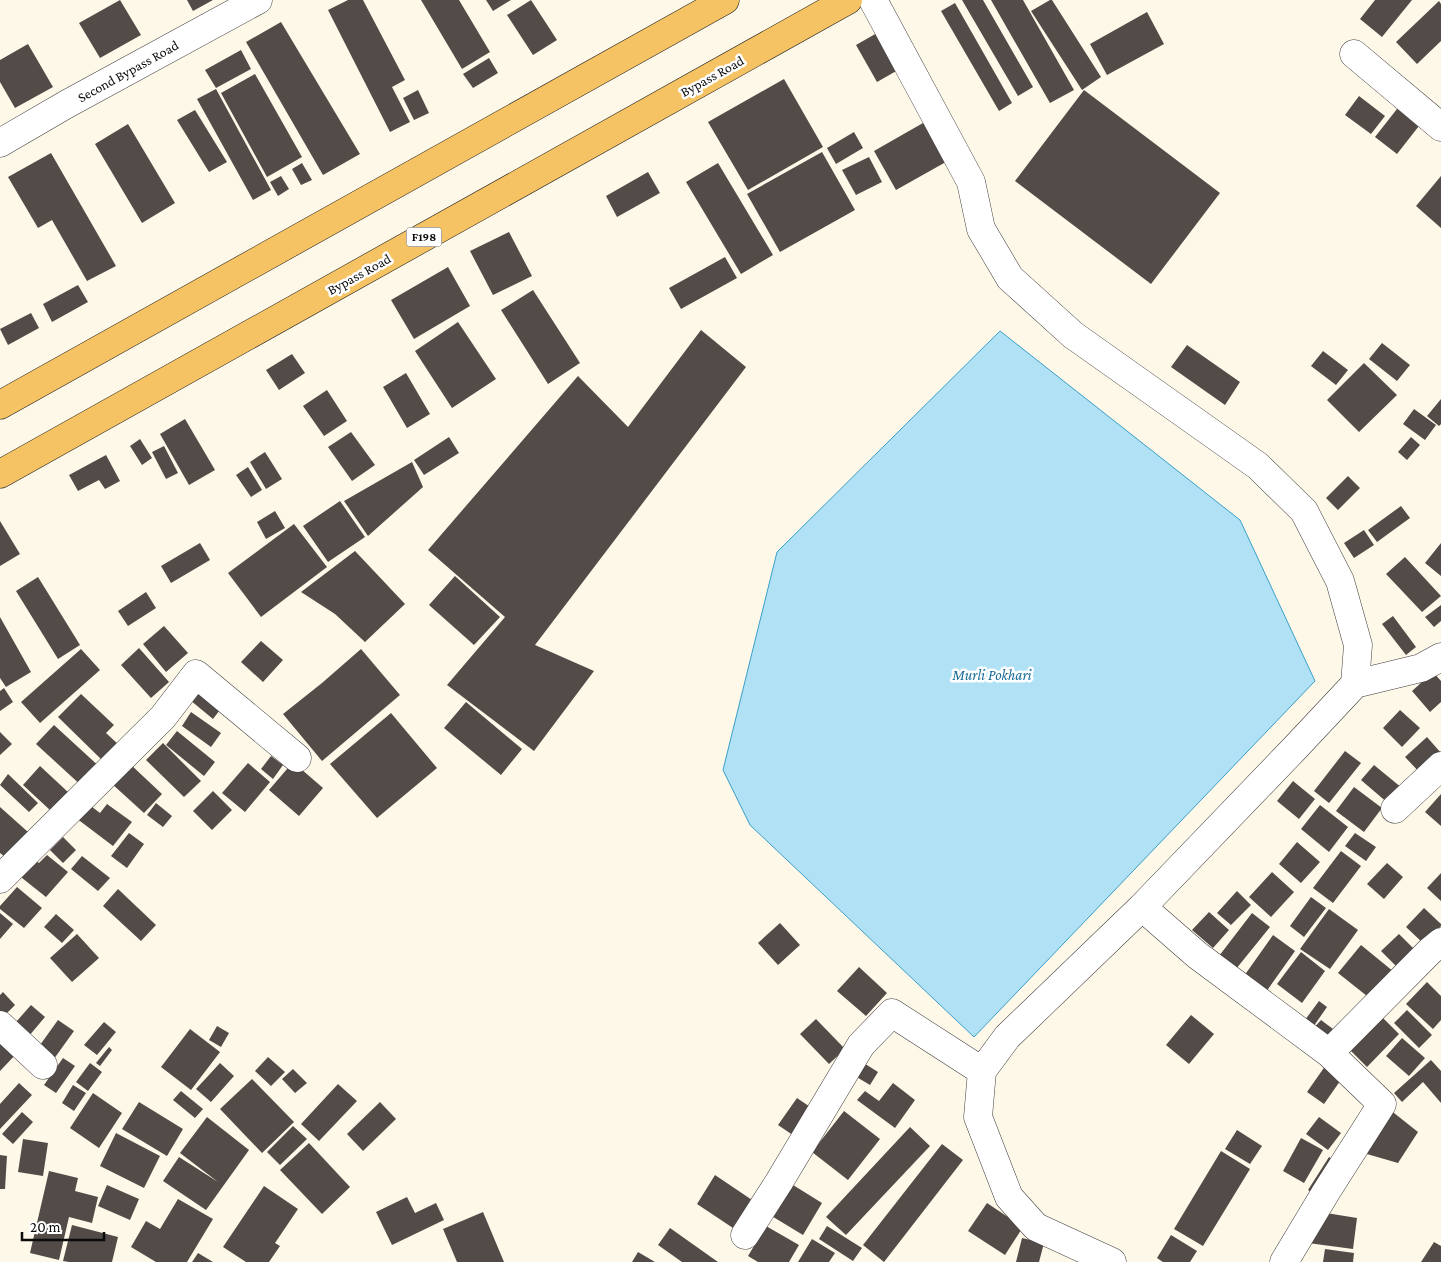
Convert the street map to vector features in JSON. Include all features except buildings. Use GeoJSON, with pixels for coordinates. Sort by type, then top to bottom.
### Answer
{"type":"FeatureCollection","features":[{"type":"Feature","properties":{"kind":"main road"},"geometry":{"type":"LineString","coordinates":[[0,405],[725,0]]}},
{"type":"Feature","properties":{"kind":"main road","name":"Bypass Road"},"geometry":{"type":"LineString","coordinates":[[0,474],[848,0]]}},
{"type":"Feature","properties":{"kind":"street","name":"Second Bypass Road"},"geometry":{"type":"LineString","coordinates":[[0,143],[258,0]]}},
{"type":"Feature","properties":{"kind":"street"},"geometry":{"type":"LineString","coordinates":[[873,0],[971,182],[981,229],[1010,278],[1073,335],[1258,466],[1304,511],[1340,581],[1358,645],[1355,684]]}},
{"type":"Feature","properties":{"kind":"street"},"geometry":{"type":"LineString","coordinates":[[1354,54],[1441,127]]}},
{"type":"Feature","properties":{"kind":"street"},"geometry":{"type":"LineString","coordinates":[[1112,1262],[1036,1227],[1009,1197],[978,1117],[982,1071],[1008,1037],[1142,907],[1355,684],[1421,668],[1441,657]]}},
{"type":"Feature","properties":{"kind":"street"},"geometry":{"type":"LineString","coordinates":[[0,879],[163,717],[196,674],[298,758]]}},
{"type":"Feature","properties":{"kind":"street"},"geometry":{"type":"LineString","coordinates":[[1395,809],[1441,766]]}},
{"type":"Feature","properties":{"kind":"street"},"geometry":{"type":"LineString","coordinates":[[1142,907],[1197,955],[1329,1053],[1382,1104],[1284,1262]]}},
{"type":"Feature","properties":{"kind":"street"},"geometry":{"type":"LineString","coordinates":[[1329,1053],[1441,942]]}},
{"type":"Feature","properties":{"kind":"street"},"geometry":{"type":"LineString","coordinates":[[745,1236],[861,1044],[892,1013],[982,1071]]}},
{"type":"Feature","properties":{"kind":"street"},"geometry":{"type":"LineString","coordinates":[[0,1025],[43,1065]]}},
{"type":"Feature","properties":{"kind":"water","name":"Murli Pokhari"},"geometry":{"type":"Polygon","coordinates":[[[1000,331],[1240,520],[1315,681],[974,1037],[750,825],[723,770],[777,552],[1000,331]]]}}]}
